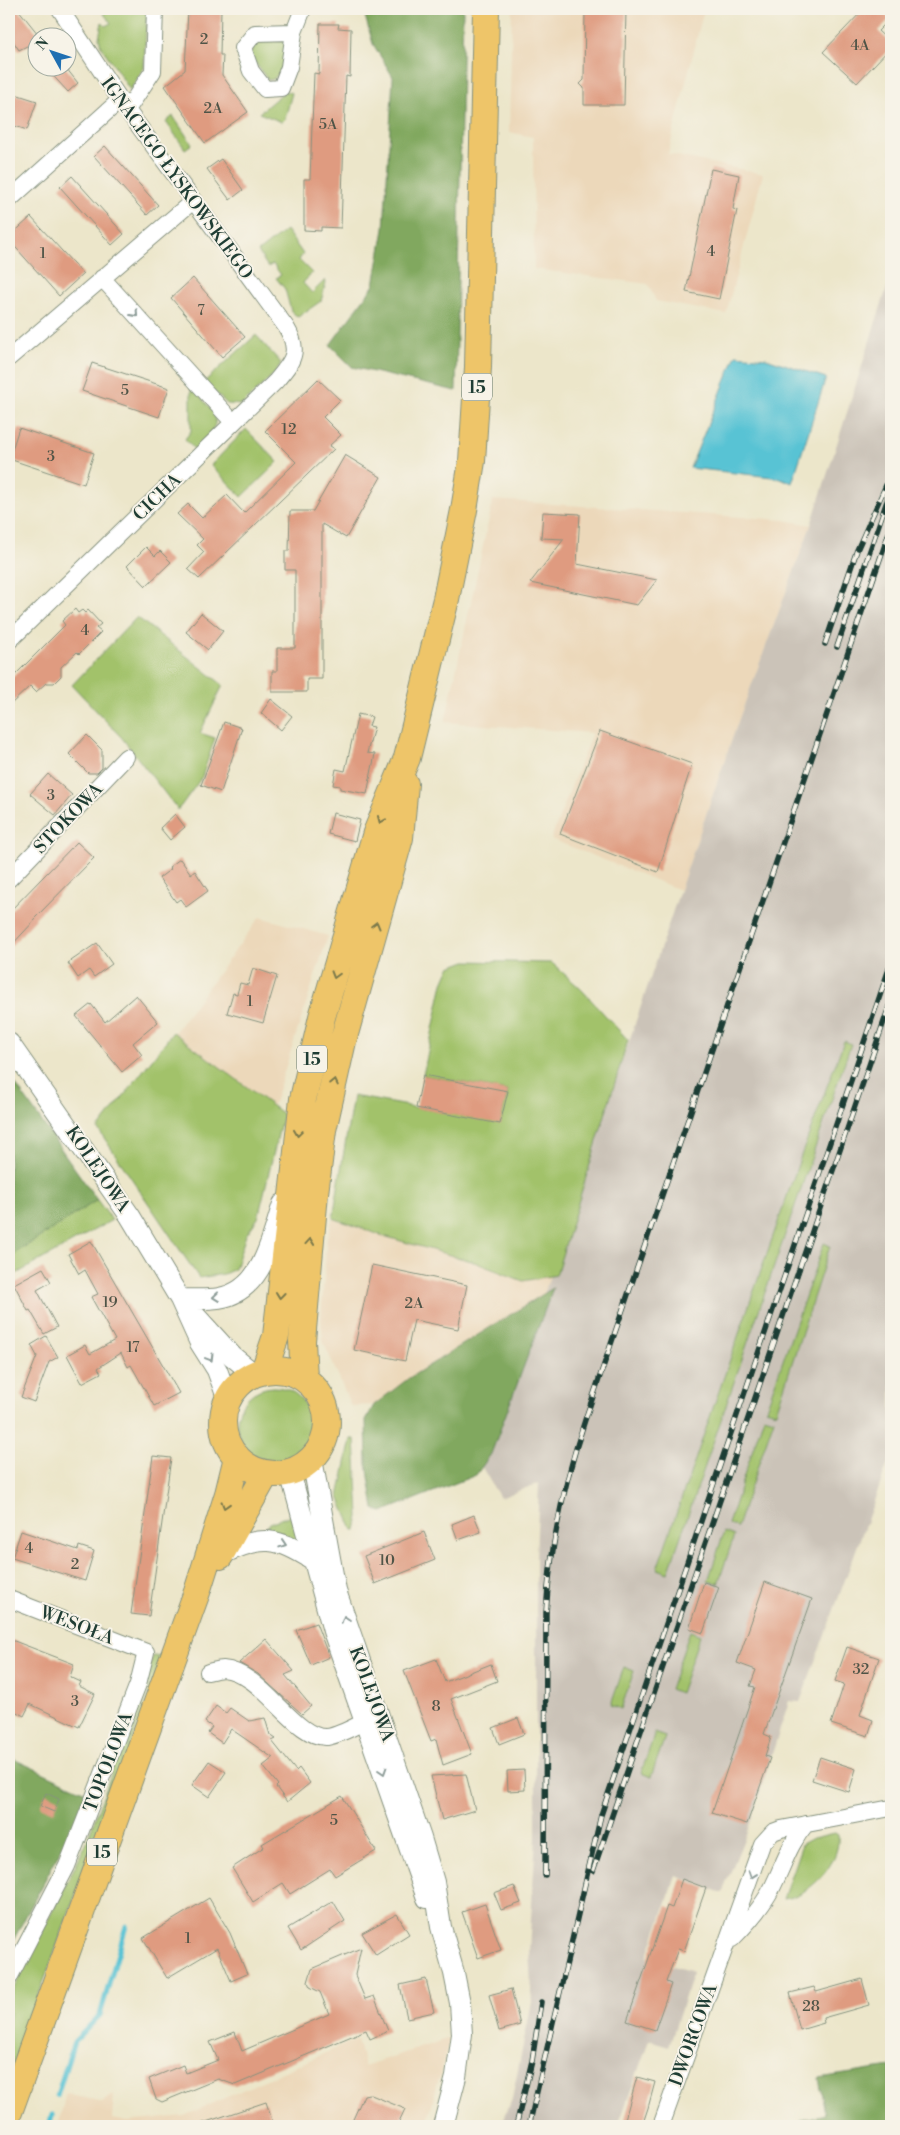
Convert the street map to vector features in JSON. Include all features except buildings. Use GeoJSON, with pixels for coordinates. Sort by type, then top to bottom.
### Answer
{"type":"FeatureCollection","features":[{"type":"Feature","properties":{"kind":"main road","name":"15"},"geometry":{"type":"LineString","coordinates":[[198,1592],[220,1555],[278,1473],[250,1468],[237,1457],[228,1444],[224,1430],[224,1414],[228,1400],[243,1381],[259,1373],[276,1336],[303,1099],[322,1017],[376,833],[407,758],[446,599],[472,461],[478,367],[486,9]]}},
{"type":"Feature","properties":{"kind":"main road","name":"15"},"geometry":{"type":"LineString","coordinates":[[304,1378],[302,1341],[315,1193],[324,1130],[343,1041],[400,838],[407,758]]}},
{"type":"Feature","properties":{"kind":"main road"},"geometry":{"type":"LineString","coordinates":[[259,1373],[278,1370],[291,1372],[304,1378],[320,1395],[328,1417],[327,1432],[321,1447],[312,1460],[278,1473]]}},
{"type":"Feature","properties":{"kind":"main road","name":"15"},"geometry":{"type":"LineString","coordinates":[[9,2112],[198,1592],[228,1494],[237,1457]]}},
{"type":"Feature","properties":{"kind":"street","name":"IGNACEGO ŁYSKOWSKIEGO"},"geometry":{"type":"LineString","coordinates":[[60,9],[123,105],[286,327],[295,346]]}},
{"type":"Feature","properties":{"kind":"street"},"geometry":{"type":"LineString","coordinates":[[9,200],[123,105],[153,71],[155,9]]}},
{"type":"Feature","properties":{"kind":"street"},"geometry":{"type":"LineString","coordinates":[[294,32],[303,9]]}},
{"type":"Feature","properties":{"kind":"street"},"geometry":{"type":"LineString","coordinates":[[9,358],[194,200]]}},
{"type":"Feature","properties":{"kind":"street"},"geometry":{"type":"LineString","coordinates":[[102,278],[232,422]]}},
{"type":"Feature","properties":{"kind":"street","name":"CICHA"},"geometry":{"type":"LineString","coordinates":[[9,641],[287,368],[293,357],[295,346]]}},
{"type":"Feature","properties":{"kind":"street","name":"STOKOWA"},"geometry":{"type":"LineString","coordinates":[[9,878],[126,757]]}},
{"type":"Feature","properties":{"kind":"street","name":"KOLEJOWA"},"geometry":{"type":"LineString","coordinates":[[9,1043],[130,1216],[180,1299],[200,1343],[217,1370],[228,1400]]}},
{"type":"Feature","properties":{"kind":"street"},"geometry":{"type":"LineString","coordinates":[[180,1299],[218,1298],[231,1295],[255,1277],[264,1263],[293,1176]]}},
{"type":"Feature","properties":{"kind":"street","name":"KOLEJOWA"},"geometry":{"type":"LineString","coordinates":[[180,1299],[232,1356],[259,1373]]}},
{"type":"Feature","properties":{"kind":"street","name":"KOLEJOWA"},"geometry":{"type":"LineString","coordinates":[[312,1460],[336,1591],[373,1717],[414,1841],[434,1882],[441,1927],[460,2004],[462,2034],[456,2077],[443,2126]]}},
{"type":"Feature","properties":{"kind":"street","name":"KOLEJOWA"},"geometry":{"type":"LineString","coordinates":[[278,1473],[316,1561],[333,1631],[373,1717]]}},
{"type":"Feature","properties":{"kind":"street"},"geometry":{"type":"LineString","coordinates":[[220,1555],[244,1544],[275,1541],[293,1547],[316,1561]]}},
{"type":"Feature","properties":{"kind":"street","name":"WESOŁA"},"geometry":{"type":"LineString","coordinates":[[9,1598],[146,1652]]}},
{"type":"Feature","properties":{"kind":"street","name":"TOPOLOWA"},"geometry":{"type":"LineString","coordinates":[[9,1978],[67,1866],[138,1684],[146,1652]]}},
{"type":"Feature","properties":{"kind":"street"},"geometry":{"type":"LineString","coordinates":[[208,1672],[223,1669],[241,1674],[262,1690],[300,1726],[314,1734],[326,1737],[373,1717]]}},
{"type":"Feature","properties":{"kind":"street"},"geometry":{"type":"LineString","coordinates":[[806,1824],[891,1808]]}},
{"type":"Feature","properties":{"kind":"street","name":"DWORCOWA"},"geometry":{"type":"LineString","coordinates":[[728,1944],[760,1907],[771,1890],[788,1850],[806,1824]]}},
{"type":"Feature","properties":{"kind":"street","name":"DWORCOWA"},"geometry":{"type":"LineString","coordinates":[[661,2126],[728,1944],[762,1844],[773,1832],[806,1824]]}},
{"type":"Feature","properties":{"kind":"shaded area"},"geometry":{"type":"Polygon","coordinates":[[[512,9],[704,9],[668,154],[763,174],[726,314],[656,301],[648,284],[534,269],[533,137],[509,132],[512,9]]]}},
{"type":"Feature","properties":{"kind":"shaded area"},"geometry":{"type":"Polygon","coordinates":[[[891,275],[891,1455],[800,1702],[789,1701],[748,1829],[722,1893],[676,1876],[647,1958],[693,1972],[669,2046],[649,2040],[618,2126],[501,2126],[512,2099],[532,2002],[529,1951],[536,1838],[536,1559],[539,1483],[500,1498],[480,1464],[539,1309],[740,716],[811,525],[891,275]]]}},
{"type":"Feature","properties":{"kind":"shaded area"},"geometry":{"type":"Polygon","coordinates":[[[493,500],[784,520],[811,525],[740,716],[680,890],[551,839],[592,733],[445,722],[493,500]]]}},
{"type":"Feature","properties":{"kind":"shaded area"},"geometry":{"type":"Polygon","coordinates":[[[260,917],[328,936],[273,1106],[174,1033],[260,917]]]}},
{"type":"Feature","properties":{"kind":"shaded area"},"geometry":{"type":"Polygon","coordinates":[[[333,1218],[380,1235],[474,1262],[523,1281],[556,1275],[553,1288],[409,1378],[374,1405],[351,1406],[323,1341],[321,1319],[327,1238],[333,1218]]]}},
{"type":"Feature","properties":{"kind":"shaded area"},"geometry":{"type":"Polygon","coordinates":[[[450,2038],[426,2126],[58,2126],[66,2093],[102,2102],[114,2095],[112,2119],[127,2122],[184,2116],[357,2039],[364,2066],[450,2038]]]}},
{"type":"Feature","properties":{"kind":"green space"},"geometry":{"type":"Polygon","coordinates":[[[105,9],[147,9],[144,68],[130,90],[101,46],[99,38],[102,22],[105,26],[111,23],[104,14],[105,9]]]}},
{"type":"Feature","properties":{"kind":"green space"},"geometry":{"type":"Polygon","coordinates":[[[366,9],[463,9],[456,391],[352,367],[330,345],[374,285],[384,229],[393,77],[373,44],[365,16],[366,9]]]}},
{"type":"Feature","properties":{"kind":"green space"},"geometry":{"type":"Polygon","coordinates":[[[255,38],[281,38],[287,44],[281,71],[274,79],[268,80],[250,56],[255,38]]]}},
{"type":"Feature","properties":{"kind":"green space"},"geometry":{"type":"Polygon","coordinates":[[[285,91],[292,93],[285,119],[282,122],[259,113],[285,91]]]}},
{"type":"Feature","properties":{"kind":"green space"},"geometry":{"type":"Polygon","coordinates":[[[173,116],[192,144],[185,149],[166,122],[173,116]]]}},
{"type":"Feature","properties":{"kind":"green space"},"geometry":{"type":"Polygon","coordinates":[[[286,230],[303,254],[299,260],[312,273],[303,283],[312,293],[325,280],[326,283],[321,301],[298,317],[291,311],[285,289],[276,278],[281,275],[273,264],[268,267],[258,252],[286,230]]]}},
{"type":"Feature","properties":{"kind":"green space"},"geometry":{"type":"Polygon","coordinates":[[[256,335],[281,363],[276,372],[242,405],[227,404],[204,382],[256,335]]]}},
{"type":"Feature","properties":{"kind":"green space"},"geometry":{"type":"Polygon","coordinates":[[[191,386],[208,405],[215,418],[212,431],[195,450],[185,439],[191,431],[191,386]]]}},
{"type":"Feature","properties":{"kind":"green space"},"geometry":{"type":"Polygon","coordinates":[[[246,429],[278,462],[242,497],[211,465],[246,429]]]}},
{"type":"Feature","properties":{"kind":"green space"},"geometry":{"type":"Polygon","coordinates":[[[137,617],[223,685],[200,733],[215,738],[202,777],[178,810],[122,738],[72,685],[137,617]]]}},
{"type":"Feature","properties":{"kind":"green space"},"geometry":{"type":"Polygon","coordinates":[[[466,961],[552,963],[581,989],[628,1040],[556,1275],[523,1281],[474,1262],[380,1235],[333,1218],[353,1096],[500,1123],[508,1091],[423,1075],[443,983],[450,967],[466,961]]]}},
{"type":"Feature","properties":{"kind":"green space"},"geometry":{"type":"Polygon","coordinates":[[[173,1032],[283,1114],[258,1218],[246,1235],[235,1269],[224,1274],[199,1278],[98,1129],[173,1032]]]}},
{"type":"Feature","properties":{"kind":"green space"},"geometry":{"type":"Polygon","coordinates":[[[844,1041],[851,1044],[668,1573],[657,1569],[801,1156],[844,1041]]]}},
{"type":"Feature","properties":{"kind":"green space"},"geometry":{"type":"Polygon","coordinates":[[[9,1075],[97,1200],[9,1257],[9,1075]]]}},
{"type":"Feature","properties":{"kind":"green space"},"geometry":{"type":"Polygon","coordinates":[[[97,1200],[112,1220],[9,1278],[9,1257],[97,1200]]]}},
{"type":"Feature","properties":{"kind":"green space"},"geometry":{"type":"Polygon","coordinates":[[[824,1243],[830,1246],[776,1412],[766,1409],[824,1243]]]}},
{"type":"Feature","properties":{"kind":"green space"},"geometry":{"type":"Polygon","coordinates":[[[553,1288],[491,1454],[476,1475],[382,1512],[374,1509],[367,1464],[366,1420],[374,1405],[409,1378],[553,1288]]]}},
{"type":"Feature","properties":{"kind":"green space"},"geometry":{"type":"Polygon","coordinates":[[[274,1387],[288,1390],[300,1398],[308,1410],[311,1424],[308,1438],[300,1450],[288,1458],[274,1461],[260,1458],[248,1450],[240,1438],[237,1424],[240,1410],[248,1398],[260,1390],[274,1387]]]}},
{"type":"Feature","properties":{"kind":"green space"},"geometry":{"type":"Polygon","coordinates":[[[764,1416],[774,1419],[737,1527],[728,1524],[764,1416]]]}},
{"type":"Feature","properties":{"kind":"green space"},"geometry":{"type":"Polygon","coordinates":[[[351,1439],[355,1439],[359,1517],[356,1530],[353,1530],[339,1497],[351,1439]]]}},
{"type":"Feature","properties":{"kind":"green space"},"geometry":{"type":"Polygon","coordinates":[[[297,1513],[301,1541],[264,1534],[269,1523],[297,1513]]]}},
{"type":"Feature","properties":{"kind":"green space"},"geometry":{"type":"Polygon","coordinates":[[[724,1532],[734,1536],[718,1584],[708,1581],[724,1532]]]}},
{"type":"Feature","properties":{"kind":"green space"},"geometry":{"type":"Polygon","coordinates":[[[690,1631],[700,1635],[680,1693],[670,1689],[690,1631]]]}},
{"type":"Feature","properties":{"kind":"green space"},"geometry":{"type":"Polygon","coordinates":[[[153,1656],[163,1657],[9,2076],[9,1998],[86,1844],[153,1656]]]}},
{"type":"Feature","properties":{"kind":"green space"},"geometry":{"type":"Polygon","coordinates":[[[624,1667],[634,1671],[621,1709],[611,1705],[624,1667]]]}},
{"type":"Feature","properties":{"kind":"green space"},"geometry":{"type":"Polygon","coordinates":[[[655,1733],[665,1737],[651,1777],[641,1773],[655,1733]]]}},
{"type":"Feature","properties":{"kind":"green space"},"geometry":{"type":"Polygon","coordinates":[[[9,1757],[90,1794],[14,1939],[9,1956],[9,1757]]]}},
{"type":"Feature","properties":{"kind":"green space"},"geometry":{"type":"Polygon","coordinates":[[[835,1833],[838,1835],[838,1846],[829,1867],[822,1876],[803,1892],[783,1899],[802,1844],[813,1838],[835,1833]]]}},
{"type":"Feature","properties":{"kind":"green space"},"geometry":{"type":"Polygon","coordinates":[[[891,2067],[891,2126],[799,2126],[801,2120],[825,2114],[819,2078],[891,2067]]]}},
{"type":"Feature","properties":{"kind":"water"},"geometry":{"type":"Polygon","coordinates":[[[736,355],[766,358],[826,378],[792,483],[781,478],[690,468],[736,355]]]}},
{"type":"Feature","properties":{"kind":"waterway"},"geometry":{"type":"LineString","coordinates":[[57,2095],[74,2042],[100,2015],[126,1926]]}},
{"type":"Feature","properties":{"kind":"waterway"},"geometry":{"type":"LineString","coordinates":[[49,2126],[52,2115]]}},
{"type":"Feature","properties":{"kind":"railway"},"geometry":{"type":"LineString","coordinates":[[825,644],[857,550],[891,474]]}},
{"type":"Feature","properties":{"kind":"railway"},"geometry":{"type":"LineString","coordinates":[[837,647],[890,492]]}},
{"type":"Feature","properties":{"kind":"railway"},"geometry":{"type":"LineString","coordinates":[[545,1875],[546,1613],[551,1563],[564,1491],[585,1420],[891,527]]}},
{"type":"Feature","properties":{"kind":"railway"},"geometry":{"type":"LineString","coordinates":[[529,2126],[601,1815],[891,963]]}},
{"type":"Feature","properties":{"kind":"railway"},"geometry":{"type":"LineString","coordinates":[[593,1871],[891,1001]]}},
{"type":"Feature","properties":{"kind":"railway"},"geometry":{"type":"LineString","coordinates":[[516,2126],[532,2061],[541,2002]]}}]}
